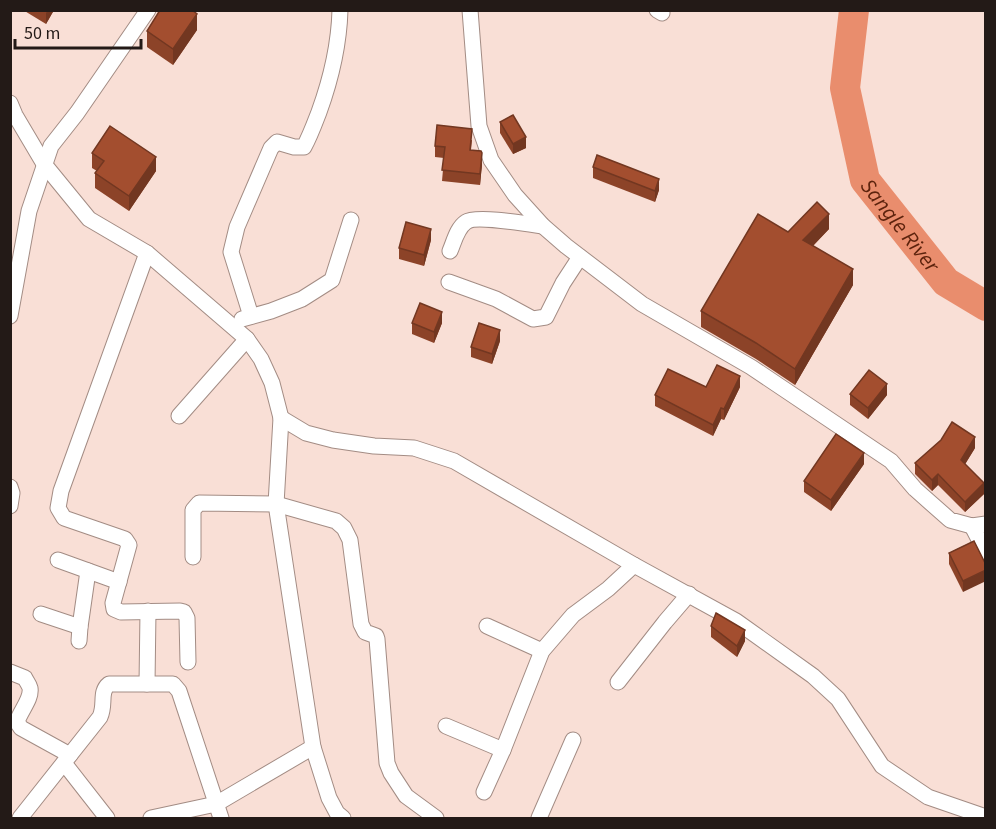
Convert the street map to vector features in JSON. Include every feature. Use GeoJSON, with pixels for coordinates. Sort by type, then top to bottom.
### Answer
{"type":"FeatureCollection","features":[{"type":"Feature","properties":{"kind":"street"},"geometry":{"type":"LineString","coordinates":[[10,316],[29,211],[51,146],[77,113],[148,10]]}},
{"type":"Feature","properties":{"kind":"street"},"geometry":{"type":"LineString","coordinates":[[251,316],[231,252],[237,227],[271,148],[278,142],[294,147],[304,147],[309,139],[326,93],[337,46],[340,10]]}},
{"type":"Feature","properties":{"kind":"street"},"geometry":{"type":"LineString","coordinates":[[470,10],[479,126],[491,160],[515,195],[543,226],[642,304],[751,367],[891,461],[915,489],[950,520],[979,525],[986,553]]}},
{"type":"Feature","properties":{"kind":"street"},"geometry":{"type":"LineString","coordinates":[[12,113],[44,164],[89,219],[147,253],[247,339],[261,359],[272,383],[281,418],[276,504],[313,747],[336,817]]}},
{"type":"Feature","properties":{"kind":"street"},"geometry":{"type":"LineString","coordinates":[[450,251],[457,233],[469,219],[543,226]]}},
{"type":"Feature","properties":{"kind":"street"},"geometry":{"type":"LineString","coordinates":[[228,324],[271,311],[302,298],[332,280],[351,220]]}},
{"type":"Feature","properties":{"kind":"street"},"geometry":{"type":"LineString","coordinates":[[147,253],[61,491],[58,508],[64,518],[124,539],[129,545],[113,603],[114,609],[120,612],[184,612],[188,618],[188,662]]}},
{"type":"Feature","properties":{"kind":"street"},"geometry":{"type":"LineString","coordinates":[[449,282],[496,298],[533,319],[546,317],[563,283],[580,257]]}},
{"type":"Feature","properties":{"kind":"street"},"geometry":{"type":"LineString","coordinates":[[179,416],[247,339]]}},
{"type":"Feature","properties":{"kind":"street"},"geometry":{"type":"LineString","coordinates":[[281,418],[306,433],[333,440],[374,446],[414,448],[454,461],[736,621],[821,683],[838,699],[882,766],[928,797],[986,817]]}},
{"type":"Feature","properties":{"kind":"street"},"geometry":{"type":"LineString","coordinates":[[10,487],[12,492],[10,506]]}},
{"type":"Feature","properties":{"kind":"street"},"geometry":{"type":"LineString","coordinates":[[193,556],[193,510],[199,503],[276,504],[336,521],[344,528],[350,540],[361,624],[365,632],[376,636],[377,639],[387,763],[406,796],[436,819]]}},
{"type":"Feature","properties":{"kind":"street"},"geometry":{"type":"LineString","coordinates":[[58,560],[119,582]]}},
{"type":"Feature","properties":{"kind":"street"},"geometry":{"type":"LineString","coordinates":[[484,792],[542,651],[573,615],[608,589],[634,565]]}},
{"type":"Feature","properties":{"kind":"street"},"geometry":{"type":"LineString","coordinates":[[42,614],[79,634],[87,571]]}},
{"type":"Feature","properties":{"kind":"street"},"geometry":{"type":"LineString","coordinates":[[618,682],[689,594]]}},
{"type":"Feature","properties":{"kind":"street"},"geometry":{"type":"LineString","coordinates":[[147,684],[148,611]]}},
{"type":"Feature","properties":{"kind":"street"},"geometry":{"type":"LineString","coordinates":[[488,626],[542,651]]}},
{"type":"Feature","properties":{"kind":"street"},"geometry":{"type":"LineString","coordinates":[[10,672],[25,678],[30,688],[29,697],[16,722],[21,729],[67,759],[107,819]]}},
{"type":"Feature","properties":{"kind":"street"},"geometry":{"type":"LineString","coordinates":[[20,819],[100,717],[103,710],[103,694],[109,684],[173,684],[179,691],[221,819]]}},
{"type":"Feature","properties":{"kind":"street"},"geometry":{"type":"LineString","coordinates":[[446,726],[503,750]]}},
{"type":"Feature","properties":{"kind":"street"},"geometry":{"type":"LineString","coordinates":[[539,819],[573,740]]}},
{"type":"Feature","properties":{"kind":"street"},"geometry":{"type":"LineString","coordinates":[[151,819],[168,817],[216,804],[313,747]]}},
{"type":"Feature","properties":{"kind":"building"},"geometry":{"type":"Polygon","coordinates":[[[160,10],[192,10],[197,14],[173,49],[147,31],[160,10]]]}},
{"type":"Feature","properties":{"kind":"building"},"geometry":{"type":"Polygon","coordinates":[[[513,115],[526,137],[513,144],[500,122],[513,115]]]}},
{"type":"Feature","properties":{"kind":"building"},"geometry":{"type":"Polygon","coordinates":[[[437,125],[472,129],[470,150],[482,153],[480,174],[442,170],[445,147],[435,146],[437,125]]]}},
{"type":"Feature","properties":{"kind":"building"},"geometry":{"type":"Polygon","coordinates":[[[110,126],[156,157],[129,196],[95,173],[104,161],[92,153],[110,126]]]}},
{"type":"Feature","properties":{"kind":"building"},"geometry":{"type":"Polygon","coordinates":[[[597,155],[659,179],[655,191],[593,167],[597,155]]]}},
{"type":"Feature","properties":{"kind":"building"},"geometry":{"type":"Polygon","coordinates":[[[817,202],[829,214],[803,240],[853,269],[795,369],[701,311],[758,214],[788,232],[817,202]]]}},
{"type":"Feature","properties":{"kind":"building"},"geometry":{"type":"Polygon","coordinates":[[[406,222],[431,229],[424,255],[399,248],[406,222]]]}},
{"type":"Feature","properties":{"kind":"building"},"geometry":{"type":"Polygon","coordinates":[[[420,303],[442,312],[434,332],[412,323],[420,303]]]}},
{"type":"Feature","properties":{"kind":"building"},"geometry":{"type":"Polygon","coordinates":[[[479,323],[500,330],[492,354],[471,347],[479,323]]]}},
{"type":"Feature","properties":{"kind":"building"},"geometry":{"type":"Polygon","coordinates":[[[717,365],[740,376],[724,409],[721,408],[713,425],[655,395],[668,369],[706,387],[717,365]]]}},
{"type":"Feature","properties":{"kind":"building"},"geometry":{"type":"Polygon","coordinates":[[[869,370],[887,384],[868,408],[850,394],[869,370]]]}},
{"type":"Feature","properties":{"kind":"building"},"geometry":{"type":"Polygon","coordinates":[[[952,422],[975,437],[961,460],[984,483],[965,502],[938,474],[932,480],[915,463],[941,440],[952,422]]]}},
{"type":"Feature","properties":{"kind":"building"},"geometry":{"type":"Polygon","coordinates":[[[836,434],[864,453],[831,500],[804,481],[836,434]]]}},
{"type":"Feature","properties":{"kind":"building"},"geometry":{"type":"Polygon","coordinates":[[[974,541],[986,565],[986,570],[963,581],[949,553],[974,541]]]}},
{"type":"Feature","properties":{"kind":"building"},"geometry":{"type":"Polygon","coordinates":[[[716,613],[745,630],[737,646],[711,626],[716,613]]]}},
{"type":"Feature","properties":{"kind":"waterway","name":"Sangle River"},"geometry":{"type":"LineString","coordinates":[[854,10],[845,88],[865,180],[946,282],[986,306]]}}]}
